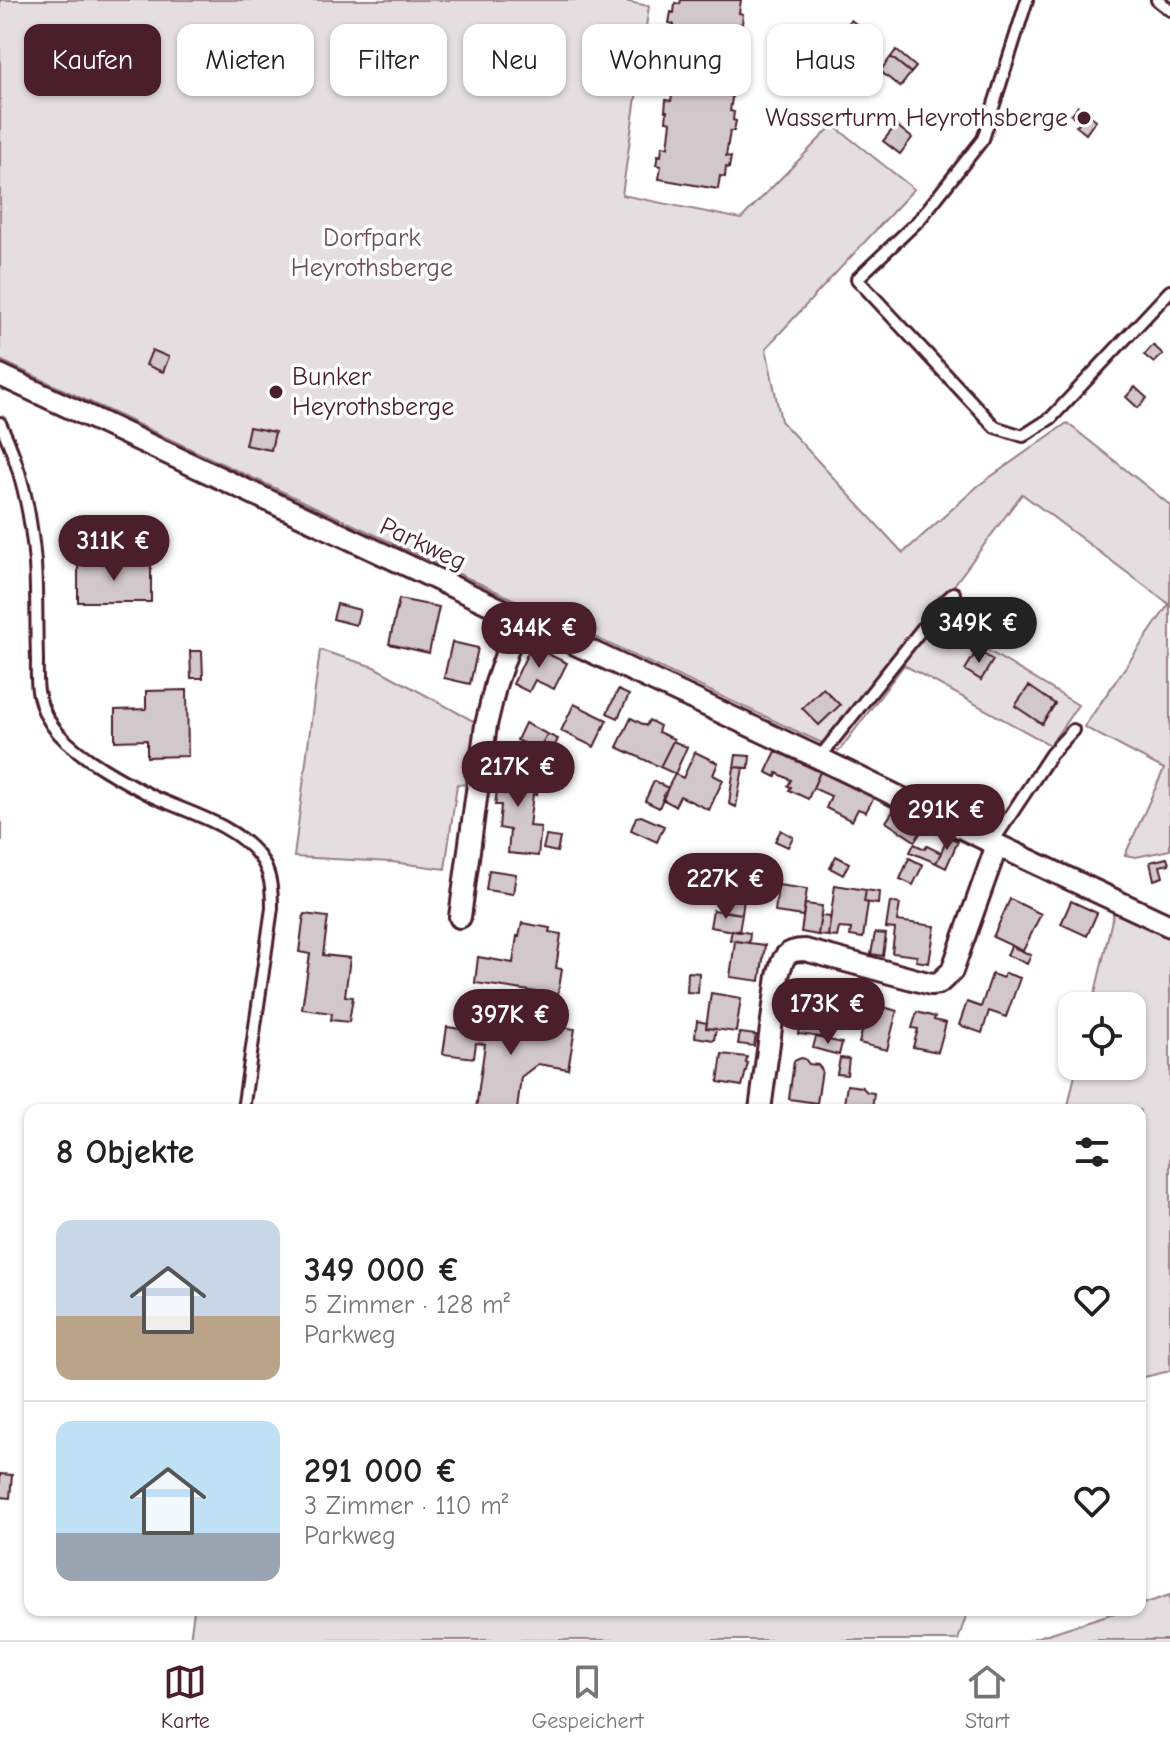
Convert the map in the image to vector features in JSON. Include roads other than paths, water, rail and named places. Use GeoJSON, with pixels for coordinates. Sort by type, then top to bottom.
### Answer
{"type":"FeatureCollection","features":[{"type":"Feature","properties":{"kind":"street","name":"Parkweg"},"geometry":{"type":"LineString","coordinates":[[0,375],[819,758],[1170,926]]}},
{"type":"Feature","properties":{"kind":"street"},"geometry":{"type":"LineString","coordinates":[[460,917],[486,725],[496,683],[519,617]]}},
{"type":"Feature","properties":{"kind":"street"},"geometry":{"type":"LineString","coordinates":[[761,1104],[778,976],[788,954],[794,950],[805,950],[922,982],[939,983],[952,971],[994,844]]}},
{"type":"Feature","properties":{"kind":"lane"},"geometry":{"type":"LineString","coordinates":[[1027,0],[983,139],[920,219],[857,279],[995,427],[1023,436],[1051,418],[1170,291]]}},
{"type":"Feature","properties":{"kind":"lane"},"geometry":{"type":"LineString","coordinates":[[1157,0],[1170,10]]}},
{"type":"Feature","properties":{"kind":"lane"},"geometry":{"type":"LineString","coordinates":[[0,423],[13,449],[28,503],[35,563],[38,694],[46,716],[60,735],[101,766],[153,796],[228,830],[260,857],[268,872],[272,908],[244,1104]]}},
{"type":"Feature","properties":{"kind":"lane"},"geometry":{"type":"LineString","coordinates":[[819,758],[941,605],[954,593]]}},
{"type":"Feature","properties":{"kind":"lane"},"geometry":{"type":"LineString","coordinates":[[994,844],[1051,754],[1073,730]]}},
{"type":"Feature","properties":{"kind":"waterway"},"geometry":{"type":"LineString","coordinates":[[0,824],[0,839]]}},
{"type":"Feature","properties":{"kind":"place","name":"Wasserturm Heyrothsberge"},"geometry":{"type":"Point","coordinates":[1084,118]}},
{"type":"Feature","properties":{"kind":"place","name":"Bunker Heyrothsberge"},"geometry":{"type":"Point","coordinates":[276,392]}},
{"type":"Feature","properties":{"kind":"park label","name":"Dorfpark Heyrothsberge"},"geometry":{"type":"Point","coordinates":[372,253]}}]}
